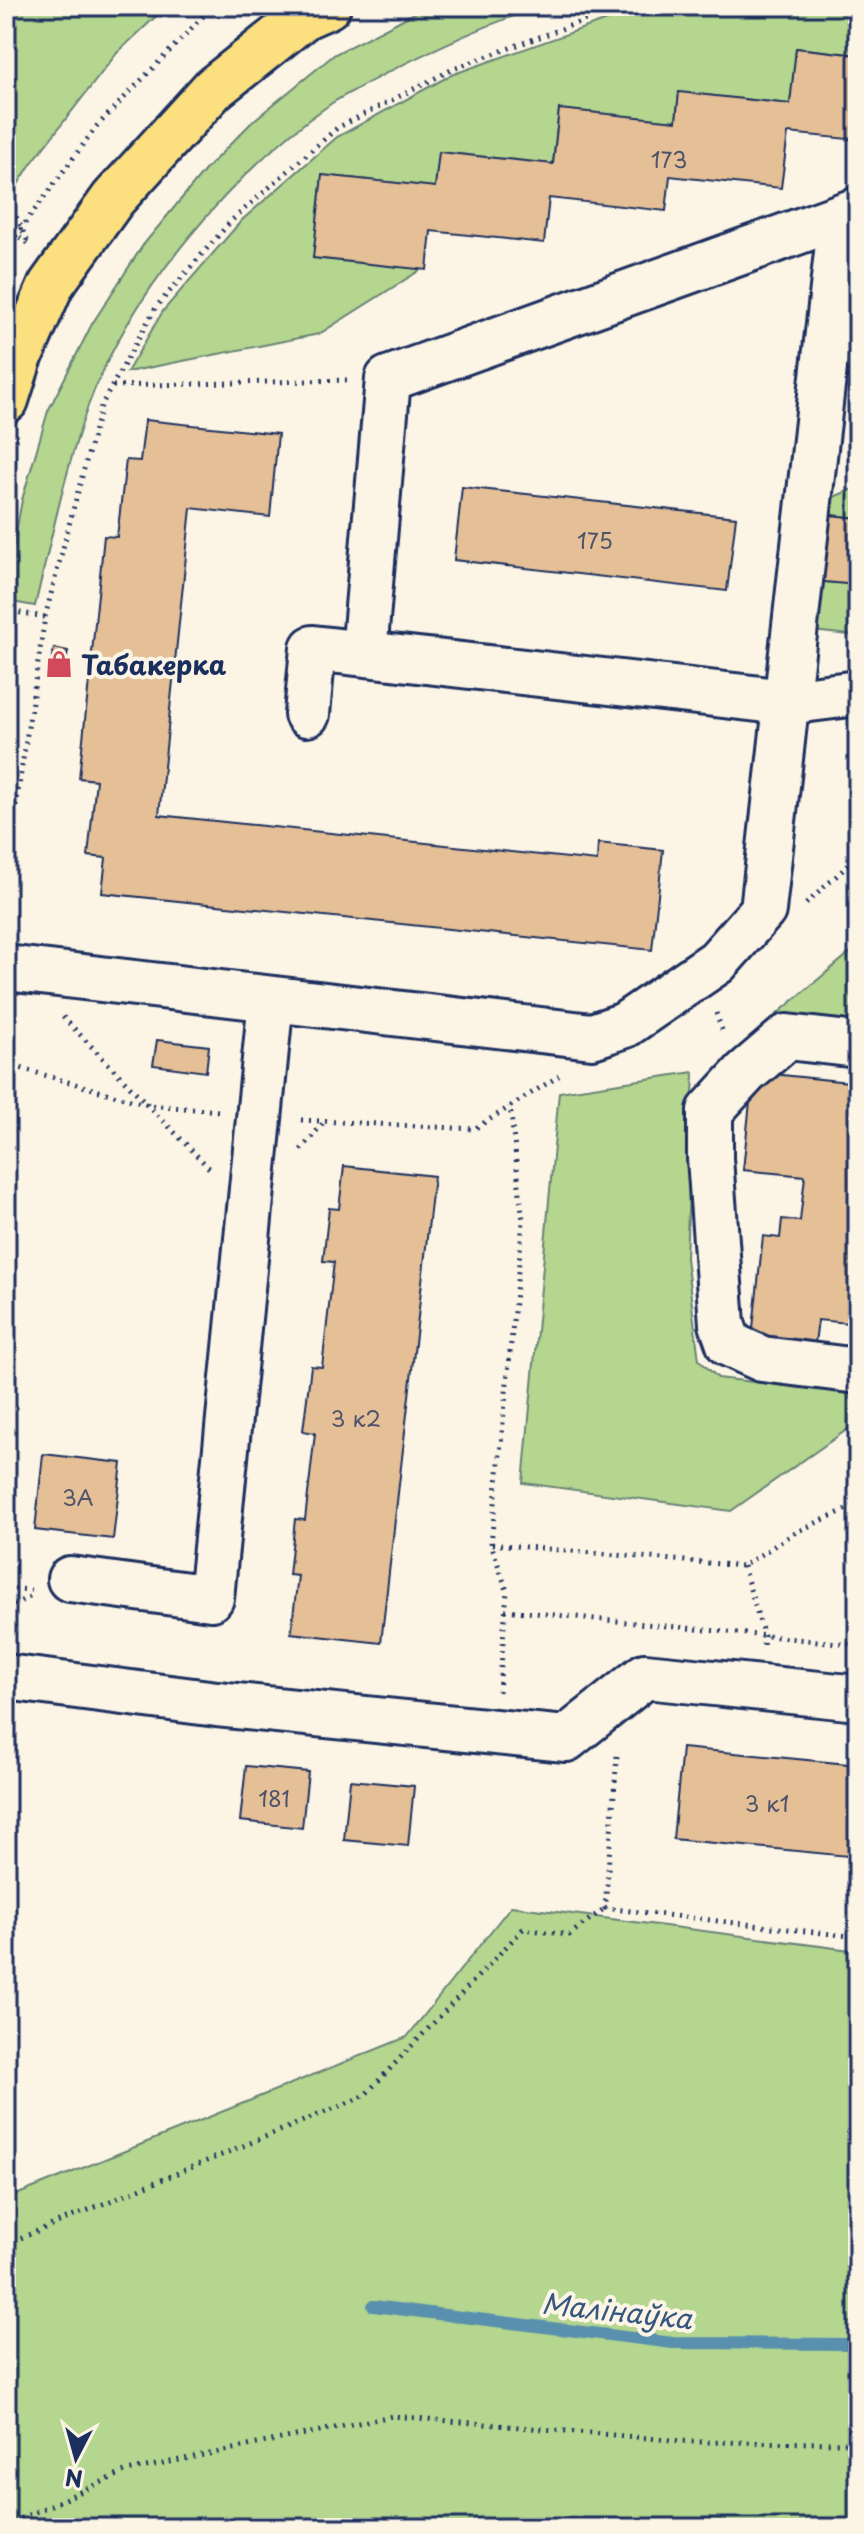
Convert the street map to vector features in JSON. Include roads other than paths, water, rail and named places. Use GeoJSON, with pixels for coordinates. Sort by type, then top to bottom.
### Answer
{"type":"FeatureCollection","features":[{"type":"Feature","properties":{"kind":"main road"},"geometry":{"type":"LineString","coordinates":[[6,400],[13,359],[51,285],[113,199],[213,89],[305,16],[328,6]]}},
{"type":"Feature","properties":{"kind":"lane"},"geometry":{"type":"LineString","coordinates":[[6,968],[592,1036],[625,1025],[717,962],[763,910],[786,702],[849,214],[388,379],[364,653]]}},
{"type":"Feature","properties":{"kind":"lane"},"geometry":{"type":"LineString","coordinates":[[307,714],[313,648],[786,702],[858,693]]}},
{"type":"Feature","properties":{"kind":"lane"},"geometry":{"type":"LineString","coordinates":[[57,1585],[211,1598],[271,999]]}},
{"type":"Feature","properties":{"kind":"lane"},"geometry":{"type":"LineString","coordinates":[[858,1045],[787,1037],[746,1072],[710,1111],[710,1158],[722,1324],[729,1344],[762,1359],[858,1371]]}},
{"type":"Feature","properties":{"kind":"lane"},"geometry":{"type":"LineString","coordinates":[[6,1677],[217,1704],[566,1739],[645,1676],[858,1698]]}},
{"type":"Feature","properties":{"kind":"waterway","name":"Малінаўка"},"geometry":{"type":"LineString","coordinates":[[373,2306],[673,2343],[858,2344]]}},
{"type":"Feature","properties":{"kind":"place","name":"Табакерка"},"geometry":{"type":"Point","coordinates":[59,664]}}]}
